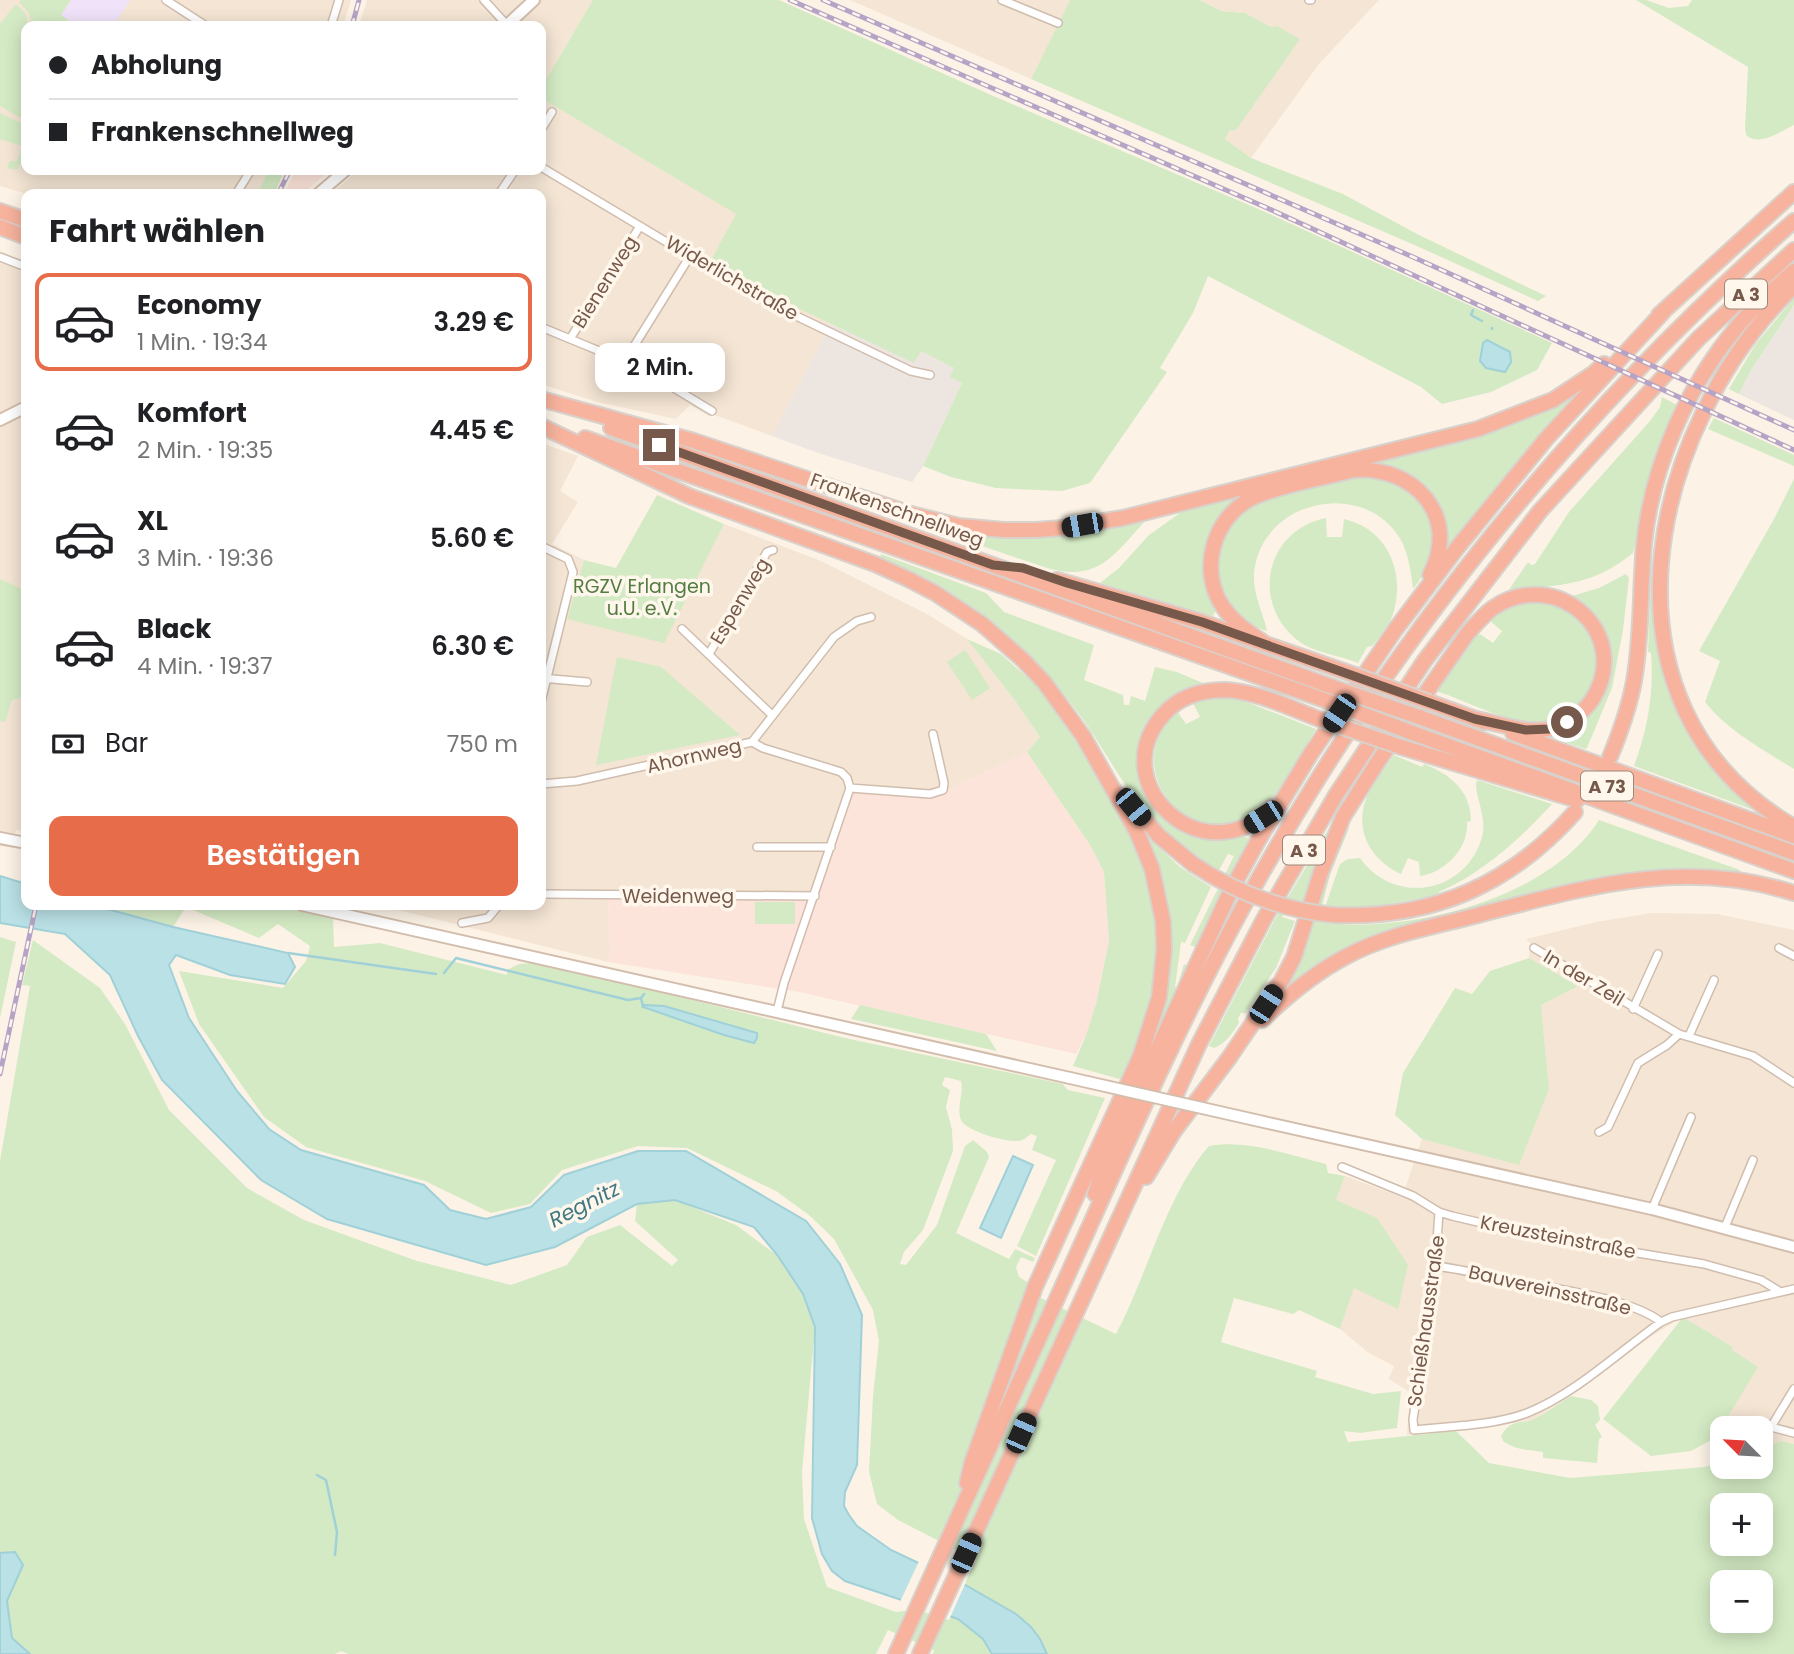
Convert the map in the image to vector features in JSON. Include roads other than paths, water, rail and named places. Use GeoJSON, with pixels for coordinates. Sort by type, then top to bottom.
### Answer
{"type":"FeatureCollection","features":[{"type":"Feature","properties":{"kind":"highway"},"geometry":{"type":"LineString","coordinates":[[546,402],[706,444],[923,517],[959,526],[1004,530],[1062,528],[1123,518],[1478,429],[1553,400],[1594,373],[1794,192]]}},
{"type":"Feature","properties":{"kind":"highway"},"geometry":{"type":"LineString","coordinates":[[0,211],[21,218]]}},
{"type":"Feature","properties":{"kind":"highway","name":"A 3"},"geometry":{"type":"LineString","coordinates":[[897,1651],[956,1522],[1016,1369],[1220,949],[1291,824],[1365,707],[1475,555],[1626,380],[1702,304],[1794,221]]}},
{"type":"Feature","properties":{"kind":"highway"},"geometry":{"type":"LineString","coordinates":[[0,227],[21,235]]}},
{"type":"Feature","properties":{"kind":"highway","name":"A 3"},"geometry":{"type":"LineString","coordinates":[[920,1654],[1199,1044],[1264,919],[1336,795],[1388,714],[1494,568],[1540,511],[1698,339],[1794,250]]}},
{"type":"Feature","properties":{"kind":"highway"},"geometry":{"type":"LineString","coordinates":[[1610,757],[1634,684],[1648,514],[1670,440],[1702,374],[1721,346],[1762,300],[1794,271]]}},
{"type":"Feature","properties":{"kind":"highway"},"geometry":{"type":"LineString","coordinates":[[1794,286],[1754,330],[1735,356],[1696,426],[1672,498],[1662,555],[1660,605],[1663,643],[1668,663],[1693,727],[1707,749],[1734,781],[1763,807],[1794,827]]}},
{"type":"Feature","properties":{"kind":"highway"},"geometry":{"type":"LineString","coordinates":[[1663,821],[1612,811],[1454,765],[1401,747],[1322,720],[1237,691],[1202,692],[1180,701],[1159,719],[1148,744],[1145,762],[1151,790],[1168,813],[1189,827],[1206,832],[1224,832],[1242,828],[1263,817],[1310,755],[1395,630],[1457,548],[1546,439],[1664,311]]}},
{"type":"Feature","properties":{"kind":"highway","name":"Frankenschnellweg"},"geometry":{"type":"LineString","coordinates":[[546,403],[1794,853]]}},
{"type":"Feature","properties":{"kind":"highway"},"geometry":{"type":"LineString","coordinates":[[546,426],[689,496],[875,564],[935,593],[982,624],[1022,659],[1061,704],[1101,765],[1159,836],[1193,864],[1225,884],[1260,899],[1297,910],[1372,916],[1444,902],[1501,876],[1541,847],[1575,811]]}},
{"type":"Feature","properties":{"kind":"highway","name":"Frankenschnellweg"},"geometry":{"type":"LineString","coordinates":[[546,426],[1663,821],[1794,871]]}},
{"type":"Feature","properties":{"kind":"highway"},"geometry":{"type":"LineString","coordinates":[[1264,643],[1231,617],[1216,594],[1210,564],[1217,535],[1233,512],[1255,497],[1353,470],[1383,471],[1404,478],[1421,493],[1432,509],[1438,527],[1439,545],[1434,567],[1405,609],[1395,630]]}},
{"type":"Feature","properties":{"kind":"highway"},"geometry":{"type":"LineString","coordinates":[[993,565],[1023,568],[1202,622],[1794,836]]}},
{"type":"Feature","properties":{"kind":"highway"},"geometry":{"type":"LineString","coordinates":[[1090,1281],[1174,1131],[1229,1058],[1282,980],[1294,957],[1321,872],[1343,817],[1377,762],[1467,634],[1486,612],[1519,596],[1554,596],[1570,603],[1584,614],[1598,635],[1603,661],[1598,688],[1582,711],[1558,726],[1540,730],[1526,730],[1475,719]]}},
{"type":"Feature","properties":{"kind":"highway"},"geometry":{"type":"LineString","coordinates":[[1063,1277],[1105,1163],[1230,892],[1310,755]]}},
{"type":"Feature","properties":{"kind":"highway","name":"A 3"},"geometry":{"type":"LineString","coordinates":[[1016,1369],[1043,1269],[1140,1057],[1159,998],[1163,921],[1153,869],[1137,832],[1101,765]]}},
{"type":"Feature","properties":{"kind":"highway"},"geometry":{"type":"LineString","coordinates":[[1229,1058],[1271,1011],[1299,988],[1348,956],[1394,937],[1585,888],[1643,878],[1724,878],[1794,893]]}},
{"type":"Feature","properties":{"kind":"highway"},"geometry":{"type":"LineString","coordinates":[[956,1522],[972,1462],[1016,1369]]}},
{"type":"Feature","properties":{"kind":"street"},"geometry":{"type":"LineString","coordinates":[[166,0],[198,21]]}},
{"type":"Feature","properties":{"kind":"street"},"geometry":{"type":"LineString","coordinates":[[333,21],[339,0]]}},
{"type":"Feature","properties":{"kind":"street"},"geometry":{"type":"LineString","coordinates":[[484,0],[502,21]]}},
{"type":"Feature","properties":{"kind":"street"},"geometry":{"type":"LineString","coordinates":[[510,21],[534,0]]}},
{"type":"Feature","properties":{"kind":"street"},"geometry":{"type":"LineString","coordinates":[[1002,0],[1058,23]]}},
{"type":"Feature","properties":{"kind":"street"},"geometry":{"type":"LineString","coordinates":[[546,122],[552,112]]}},
{"type":"Feature","properties":{"kind":"street","name":"Widerlichstraße"},"geometry":{"type":"LineString","coordinates":[[546,170],[767,302],[911,371],[930,375]]}},
{"type":"Feature","properties":{"kind":"street"},"geometry":{"type":"LineString","coordinates":[[324,189],[340,175]]}},
{"type":"Feature","properties":{"kind":"street","name":"Bienenweg"},"geometry":{"type":"LineString","coordinates":[[570,339],[640,226]]}},
{"type":"Feature","properties":{"kind":"street"},"geometry":{"type":"LineString","coordinates":[[626,359],[690,256]]}},
{"type":"Feature","properties":{"kind":"street"},"geometry":{"type":"LineString","coordinates":[[0,257],[21,265]]}},
{"type":"Feature","properties":{"kind":"street"},"geometry":{"type":"LineString","coordinates":[[546,329],[626,359],[712,411]]}},
{"type":"Feature","properties":{"kind":"street"},"geometry":{"type":"LineString","coordinates":[[0,420],[16,418],[21,412]]}},
{"type":"Feature","properties":{"kind":"street"},"geometry":{"type":"LineString","coordinates":[[546,549],[568,559],[573,572],[546,667]]}},
{"type":"Feature","properties":{"kind":"street","name":"Espenweg"},"geometry":{"type":"LineString","coordinates":[[709,654],[766,552],[774,550]]}},
{"type":"Feature","properties":{"kind":"street"},"geometry":{"type":"LineString","coordinates":[[752,742],[834,637],[857,621],[871,617]]}},
{"type":"Feature","properties":{"kind":"street","name":"Espenweg"},"geometry":{"type":"LineString","coordinates":[[682,629],[772,715]]}},
{"type":"Feature","properties":{"kind":"street"},"geometry":{"type":"LineString","coordinates":[[546,678],[587,681]]}},
{"type":"Feature","properties":{"kind":"street"},"geometry":{"type":"LineString","coordinates":[[777,1012],[784,983],[850,788],[930,794],[943,790],[944,783],[933,734]]}},
{"type":"Feature","properties":{"kind":"street","name":"Ahornweg"},"geometry":{"type":"LineString","coordinates":[[546,784],[577,781],[752,742],[763,748],[841,772],[847,778],[850,788]]}},
{"type":"Feature","properties":{"kind":"street"},"geometry":{"type":"LineString","coordinates":[[0,838],[21,843]]}},
{"type":"Feature","properties":{"kind":"street"},"geometry":{"type":"LineString","coordinates":[[757,847],[831,847]]}},
{"type":"Feature","properties":{"kind":"street","name":"Weidenweg"},"geometry":{"type":"LineString","coordinates":[[546,894],[815,896]]}},
{"type":"Feature","properties":{"kind":"street"},"geometry":{"type":"LineString","coordinates":[[325,910],[1505,1175],[1653,1209],[1794,1247]]}},
{"type":"Feature","properties":{"kind":"street"},"geometry":{"type":"LineString","coordinates":[[462,923],[488,918],[495,910]]}},
{"type":"Feature","properties":{"kind":"street","name":"In der Zeil"},"geometry":{"type":"LineString","coordinates":[[1534,948],[1679,1034],[1753,1056],[1794,1083]]}},
{"type":"Feature","properties":{"kind":"street"},"geometry":{"type":"LineString","coordinates":[[1779,948],[1794,956]]}},
{"type":"Feature","properties":{"kind":"street","name":"In der Zeil"},"geometry":{"type":"LineString","coordinates":[[1633,1009],[1658,954]]}},
{"type":"Feature","properties":{"kind":"street"},"geometry":{"type":"LineString","coordinates":[[1689,1037],[1714,981]]}},
{"type":"Feature","properties":{"kind":"street"},"geometry":{"type":"LineString","coordinates":[[1599,1132],[1608,1127],[1638,1063],[1679,1034]]}},
{"type":"Feature","properties":{"kind":"street"},"geometry":{"type":"LineString","coordinates":[[1653,1209],[1691,1117]]}},
{"type":"Feature","properties":{"kind":"street"},"geometry":{"type":"LineString","coordinates":[[1725,1227],[1753,1160]]}},
{"type":"Feature","properties":{"kind":"street","name":"Kreuzsteinstraße"},"geometry":{"type":"LineString","coordinates":[[1342,1167],[1413,1196],[1439,1213],[1542,1237],[1704,1264],[1761,1280],[1779,1292]]}},
{"type":"Feature","properties":{"kind":"street","name":"Schießhausstraße"},"geometry":{"type":"LineString","coordinates":[[1439,1213],[1437,1266],[1428,1337],[1413,1419],[1414,1430],[1501,1420],[1527,1413],[1565,1392],[1661,1322]]}},
{"type":"Feature","properties":{"kind":"street","name":"Bauvereinsstraße"},"geometry":{"type":"LineString","coordinates":[[1437,1266],[1592,1297],[1652,1314],[1661,1322]]}},
{"type":"Feature","properties":{"kind":"street"},"geometry":{"type":"LineString","coordinates":[[1661,1322],[1672,1317],[1794,1289]]}},
{"type":"Feature","properties":{"kind":"street"},"geometry":{"type":"LineString","coordinates":[[1794,1389],[1771,1427],[1794,1433]]}},
{"type":"Feature","properties":{"kind":"water"},"geometry":{"type":"Polygon","coordinates":[[[1487,340],[1510,352],[1511,362],[1505,372],[1486,368],[1480,361],[1483,343],[1487,340]]]}},
{"type":"Feature","properties":{"kind":"water","name":"Regnitz"},"geometry":{"type":"Polygon","coordinates":[[[0,876],[21,882],[21,910],[111,910],[288,953],[295,967],[285,984],[230,975],[176,955],[169,965],[189,1018],[237,1091],[269,1129],[301,1150],[424,1185],[450,1210],[486,1219],[531,1207],[564,1175],[638,1151],[686,1151],[806,1221],[840,1264],[862,1315],[857,1465],[845,1492],[844,1506],[849,1515],[857,1526],[891,1550],[967,1586],[1016,1614],[1031,1627],[1047,1654],[992,1654],[983,1639],[958,1619],[845,1581],[832,1571],[822,1554],[812,1518],[815,1327],[803,1294],[778,1256],[754,1227],[675,1200],[637,1204],[555,1247],[486,1265],[327,1219],[261,1180],[162,1080],[110,975],[65,934],[0,923],[0,876]]]}},
{"type":"Feature","properties":{"kind":"water"},"geometry":{"type":"Polygon","coordinates":[[[664,1006],[757,1033],[757,1038],[754,1043],[724,1035],[643,1007],[664,1006]]]}},
{"type":"Feature","properties":{"kind":"water"},"geometry":{"type":"Polygon","coordinates":[[[1013,1156],[1033,1165],[1001,1238],[980,1228],[1013,1156]]]}},
{"type":"Feature","properties":{"kind":"water"},"geometry":{"type":"Polygon","coordinates":[[[15,1552],[23,1565],[7,1601],[12,1638],[30,1654],[0,1654],[0,1553],[15,1552]]]}},
{"type":"Feature","properties":{"kind":"waterway"},"geometry":{"type":"LineString","coordinates":[[1473,310],[1471,315],[1482,321]]}},
{"type":"Feature","properties":{"kind":"waterway"},"geometry":{"type":"LineString","coordinates":[[288,953],[436,974]]}},
{"type":"Feature","properties":{"kind":"waterway"},"geometry":{"type":"LineString","coordinates":[[444,973],[456,958],[628,1000],[641,998],[644,994]]}},
{"type":"Feature","properties":{"kind":"waterway"},"geometry":{"type":"LineString","coordinates":[[641,998],[643,1007]]}},
{"type":"Feature","properties":{"kind":"waterway"},"geometry":{"type":"LineString","coordinates":[[317,1475],[326,1480],[337,1532],[335,1555]]}},
{"type":"Feature","properties":{"kind":"railway"},"geometry":{"type":"LineString","coordinates":[[353,21],[359,0]]}},
{"type":"Feature","properties":{"kind":"railway"},"geometry":{"type":"LineString","coordinates":[[790,0],[1265,207],[1794,450]]}},
{"type":"Feature","properties":{"kind":"railway"},"geometry":{"type":"LineString","coordinates":[[823,0],[1413,257],[1794,430]]}},
{"type":"Feature","properties":{"kind":"railway"},"geometry":{"type":"LineString","coordinates":[[280,189],[288,175]]}},
{"type":"Feature","properties":{"kind":"railway"},"geometry":{"type":"LineString","coordinates":[[0,1074],[35,910]]}},
{"type":"Feature","properties":{"kind":"park label","name":"RGZV Erlangen u.U. e.V."},"geometry":{"type":"Point","coordinates":[642,597]}}]}
